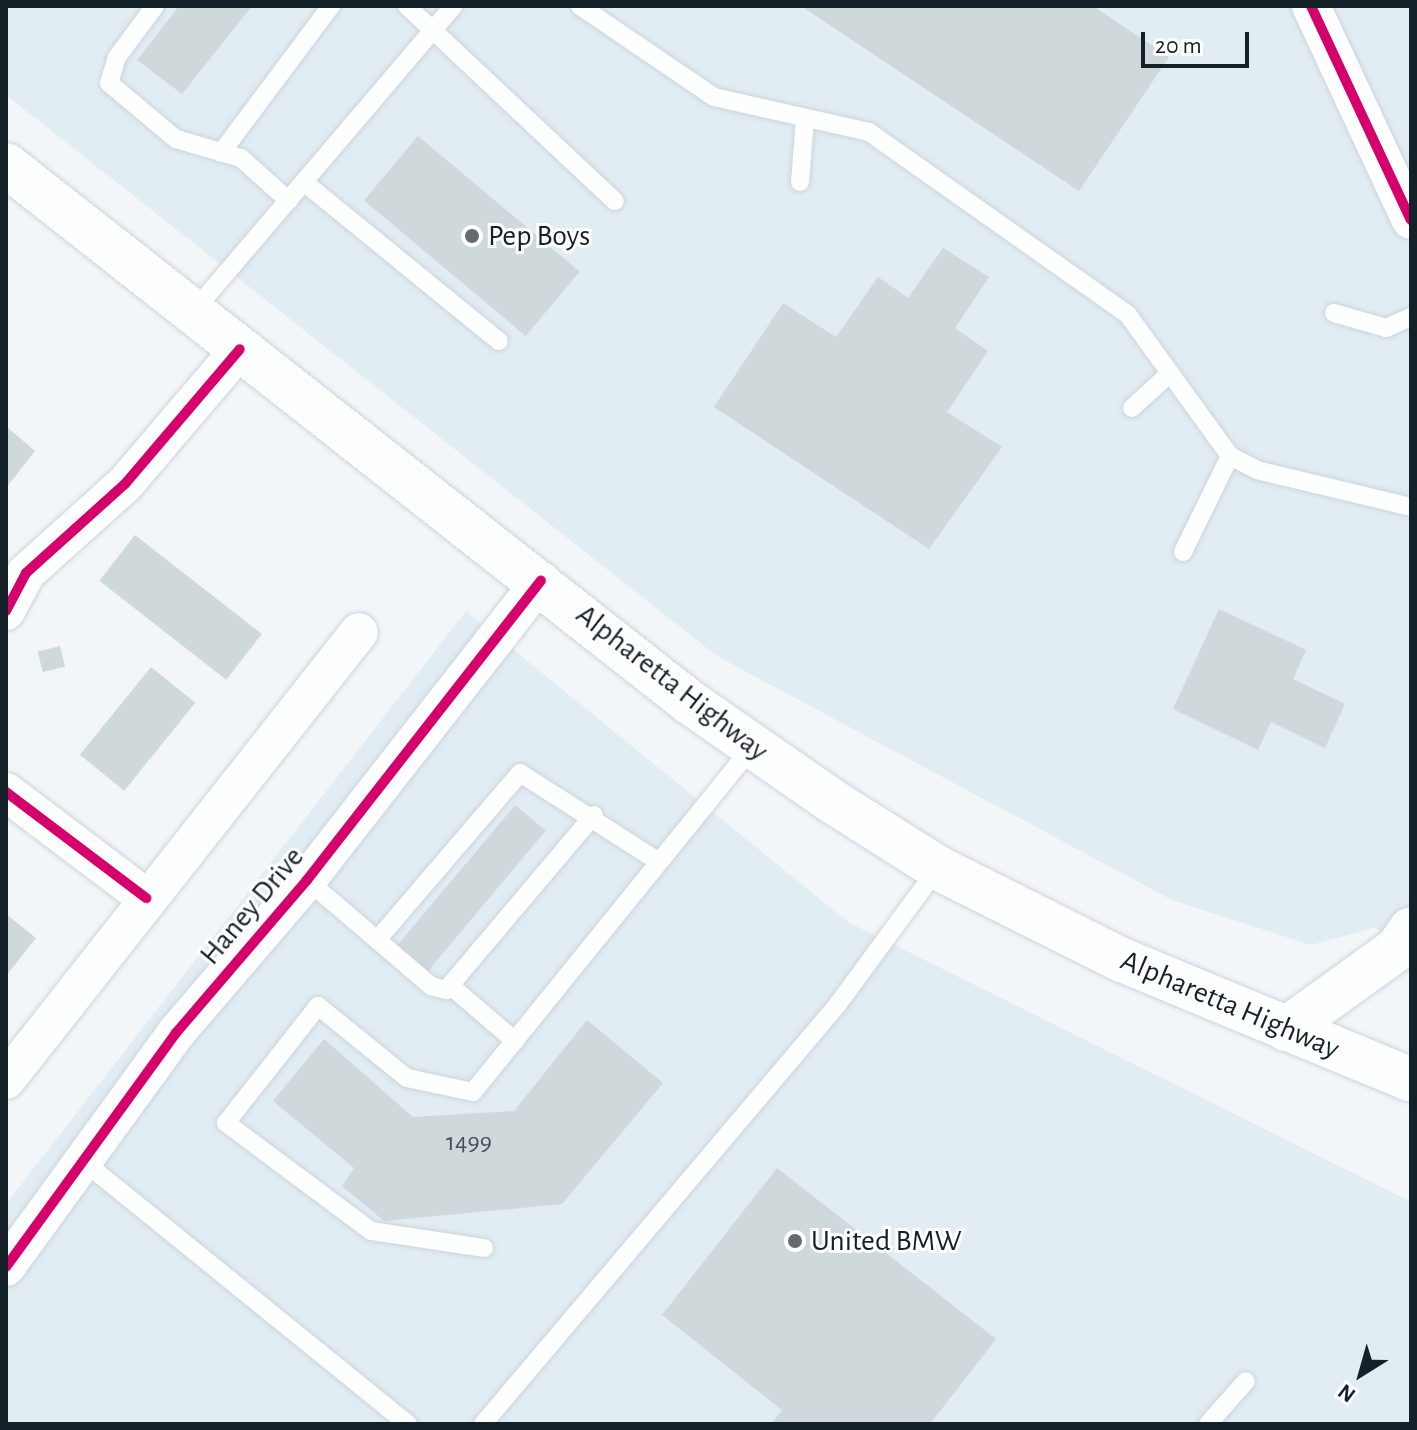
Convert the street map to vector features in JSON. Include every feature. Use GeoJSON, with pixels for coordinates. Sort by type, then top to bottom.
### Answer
{"type":"FeatureCollection","features":[{"type":"Feature","properties":{"kind":"highway","name":"Alpharetta Highway"},"geometry":{"type":"LineString","coordinates":[[6,165],[752,748],[938,868],[1122,960],[1411,1080]]}},
{"type":"Feature","properties":{"kind":"highway"},"geometry":{"type":"LineString","coordinates":[[1286,1029],[1397,949],[1411,929]]}},
{"type":"Feature","properties":{"kind":"street"},"geometry":{"type":"LineString","coordinates":[[1311,6],[1411,220]]}},
{"type":"Feature","properties":{"kind":"street"},"geometry":{"type":"LineString","coordinates":[[6,611],[26,573],[125,484],[240,349]]}},
{"type":"Feature","properties":{"kind":"street","name":"Haney Drive"},"geometry":{"type":"LineString","coordinates":[[6,1267],[176,1033],[307,880],[541,581]]}},
{"type":"Feature","properties":{"kind":"street"},"geometry":{"type":"LineString","coordinates":[[6,1080],[146,898],[359,632]]}},
{"type":"Feature","properties":{"kind":"street"},"geometry":{"type":"LineString","coordinates":[[6,792],[146,898]]}},
{"type":"Feature","properties":{"kind":"lane"},"geometry":{"type":"LineString","coordinates":[[155,6],[117,57],[109,83],[176,139],[241,158],[289,201]]}},
{"type":"Feature","properties":{"kind":"lane"},"geometry":{"type":"LineString","coordinates":[[221,153],[331,6]]}},
{"type":"Feature","properties":{"kind":"lane"},"geometry":{"type":"LineString","coordinates":[[407,6],[615,201]]}},
{"type":"Feature","properties":{"kind":"lane"},"geometry":{"type":"LineString","coordinates":[[193,312],[435,34],[453,6]]}},
{"type":"Feature","properties":{"kind":"lane"},"geometry":{"type":"LineString","coordinates":[[580,6],[714,97],[805,118],[882,141],[1128,315],[1230,456],[1257,470],[1411,507]]}},
{"type":"Feature","properties":{"kind":"lane"},"geometry":{"type":"LineString","coordinates":[[800,182],[805,118]]}},
{"type":"Feature","properties":{"kind":"lane"},"geometry":{"type":"LineString","coordinates":[[305,183],[499,341]]}},
{"type":"Feature","properties":{"kind":"lane"},"geometry":{"type":"LineString","coordinates":[[1334,313],[1386,328],[1411,317]]}},
{"type":"Feature","properties":{"kind":"lane"},"geometry":{"type":"LineString","coordinates":[[1132,408],[1170,373]]}},
{"type":"Feature","properties":{"kind":"lane"},"geometry":{"type":"LineString","coordinates":[[1183,552],[1230,456]]}},
{"type":"Feature","properties":{"kind":"lane"},"geometry":{"type":"LineString","coordinates":[[484,1248],[371,1231],[226,1123],[318,1006],[407,1078],[473,1092],[752,748]]}},
{"type":"Feature","properties":{"kind":"lane"},"geometry":{"type":"LineString","coordinates":[[377,940],[520,773],[594,815],[659,862]]}},
{"type":"Feature","properties":{"kind":"lane"},"geometry":{"type":"LineString","coordinates":[[452,987],[594,815]]}},
{"type":"Feature","properties":{"kind":"lane"},"geometry":{"type":"LineString","coordinates":[[483,1424],[838,1004],[938,868]]}},
{"type":"Feature","properties":{"kind":"lane"},"geometry":{"type":"LineString","coordinates":[[307,880],[431,986],[452,987],[515,1041]]}},
{"type":"Feature","properties":{"kind":"lane"},"geometry":{"type":"LineString","coordinates":[[83,1161],[408,1424]]}},
{"type":"Feature","properties":{"kind":"lane"},"geometry":{"type":"LineString","coordinates":[[1208,1424],[1246,1381]]}},
{"type":"Feature","properties":{"kind":"shaded area"},"geometry":{"type":"Polygon","coordinates":[[[6,6],[1411,6],[1411,943],[1374,928],[1311,945],[1172,900],[717,656],[6,95],[6,6]]]}},
{"type":"Feature","properties":{"kind":"shaded area"},"geometry":{"type":"Polygon","coordinates":[[[466,611],[848,922],[1411,1202],[1411,1424],[6,1424],[6,1204],[466,611]]]}},
{"type":"Feature","properties":{"kind":"building"},"geometry":{"type":"Polygon","coordinates":[[[179,6],[252,6],[182,94],[137,60],[179,6]]]}},
{"type":"Feature","properties":{"kind":"building"},"geometry":{"type":"Polygon","coordinates":[[[801,6],[1093,6],[1169,57],[1079,191],[801,6]]]}},
{"type":"Feature","properties":{"kind":"building","name":"Pep Boys"},"geometry":{"type":"Polygon","coordinates":[[[418,136],[580,272],[526,336],[364,200],[418,136]]]}},
{"type":"Feature","properties":{"kind":"building"},"geometry":{"type":"Polygon","coordinates":[[[943,248],[989,277],[955,328],[988,351],[947,412],[1002,447],[929,549],[714,407],[783,303],[836,337],[878,277],[908,298],[943,248]]]}},
{"type":"Feature","properties":{"kind":"building"},"geometry":{"type":"Polygon","coordinates":[[[6,426],[35,451],[6,488],[6,426]]]}},
{"type":"Feature","properties":{"kind":"building"},"geometry":{"type":"Polygon","coordinates":[[[135,535],[262,634],[226,680],[99,581],[135,535]]]}},
{"type":"Feature","properties":{"kind":"building"},"geometry":{"type":"Polygon","coordinates":[[[1219,609],[1306,650],[1293,679],[1345,704],[1325,748],[1271,722],[1258,750],[1173,709],[1219,609]]]}},
{"type":"Feature","properties":{"kind":"building"},"geometry":{"type":"Polygon","coordinates":[[[60,646],[65,666],[43,672],[38,652],[60,646]]]}},
{"type":"Feature","properties":{"kind":"building"},"geometry":{"type":"Polygon","coordinates":[[[151,667],[195,703],[124,791],[80,755],[151,667]]]}},
{"type":"Feature","properties":{"kind":"building"},"geometry":{"type":"Polygon","coordinates":[[[515,805],[546,831],[427,972],[397,946],[515,805]]]}},
{"type":"Feature","properties":{"kind":"building"},"geometry":{"type":"Polygon","coordinates":[[[6,914],[36,938],[6,976],[6,914]]]}},
{"type":"Feature","properties":{"kind":"building"},"geometry":{"type":"Polygon","coordinates":[[[587,1020],[663,1083],[562,1204],[384,1221],[342,1186],[354,1168],[273,1101],[324,1039],[413,1117],[514,1111],[587,1020]]]}},
{"type":"Feature","properties":{"kind":"building","name":"United BMW"},"geometry":{"type":"Polygon","coordinates":[[[777,1168],[996,1339],[930,1424],[771,1424],[782,1410],[662,1315],[777,1168]]]}},
{"type":"Feature","properties":{"kind":"cycle path"},"geometry":{"type":"LineString","coordinates":[[1311,6],[1411,220]]}},
{"type":"Feature","properties":{"kind":"cycle path"},"geometry":{"type":"LineString","coordinates":[[6,611],[26,573],[125,484],[240,349]]}},
{"type":"Feature","properties":{"kind":"cycle path"},"geometry":{"type":"LineString","coordinates":[[6,1267],[176,1033],[307,880],[541,581]]}},
{"type":"Feature","properties":{"kind":"cycle path"},"geometry":{"type":"LineString","coordinates":[[6,792],[146,898]]}},
{"type":"Feature","properties":{"kind":"place","name":"Pep Boys"},"geometry":{"type":"Point","coordinates":[472,236]}},
{"type":"Feature","properties":{"kind":"place","name":"United BMW"},"geometry":{"type":"Point","coordinates":[795,1241]}}]}
